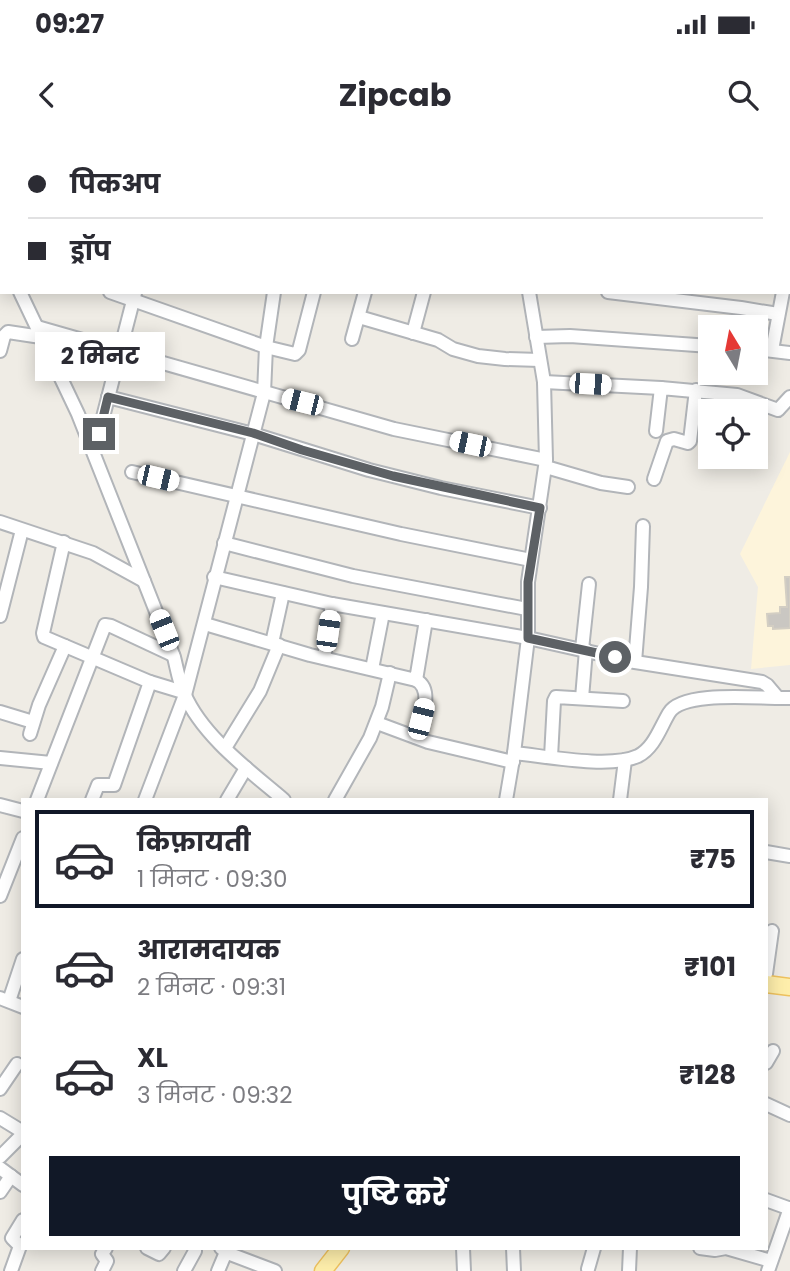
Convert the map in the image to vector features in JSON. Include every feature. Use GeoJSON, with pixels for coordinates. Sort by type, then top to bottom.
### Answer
{"type":"FeatureCollection","features":[{"type":"Feature","properties":{"kind":"main road"},"geometry":{"type":"LineString","coordinates":[[768,984],[790,987]]}},
{"type":"Feature","properties":{"kind":"main road"},"geometry":{"type":"LineString","coordinates":[[323,1271],[339,1250]]}},
{"type":"Feature","properties":{"kind":"street"},"geometry":{"type":"LineString","coordinates":[[21,294],[78,414],[173,655],[184,694],[204,725],[225,748],[282,798]]}},
{"type":"Feature","properties":{"kind":"street"},"geometry":{"type":"LineString","coordinates":[[146,798],[184,694],[205,624],[214,577],[264,393],[266,347],[274,294]]}},
{"type":"Feature","properties":{"kind":"street"},"geometry":{"type":"LineString","coordinates":[[93,452],[134,296],[266,347],[297,352],[313,294]]}},
{"type":"Feature","properties":{"kind":"street"},"geometry":{"type":"LineString","coordinates":[[352,339],[365,294]]}},
{"type":"Feature","properties":{"kind":"street"},"geometry":{"type":"LineString","coordinates":[[413,333],[423,294]]}},
{"type":"Feature","properties":{"kind":"street"},"geometry":{"type":"LineString","coordinates":[[506,798],[528,638],[527,609],[531,560],[546,463],[544,382],[529,294]]}},
{"type":"Feature","properties":{"kind":"street"},"geometry":{"type":"LineString","coordinates":[[625,294],[778,314]]}},
{"type":"Feature","properties":{"kind":"street"},"geometry":{"type":"LineString","coordinates":[[772,350],[783,294]]}},
{"type":"Feature","properties":{"kind":"street"},"geometry":{"type":"LineString","coordinates":[[359,317],[438,340],[453,349],[478,356],[540,360]]}},
{"type":"Feature","properties":{"kind":"street"},"geometry":{"type":"LineString","coordinates":[[0,348],[8,332],[39,332],[121,351],[394,429],[546,463],[601,482],[628,487]]}},
{"type":"Feature","properties":{"kind":"street"},"geometry":{"type":"LineString","coordinates":[[536,337],[570,336],[698,345]]}},
{"type":"Feature","properties":{"kind":"street"},"geometry":{"type":"LineString","coordinates":[[768,350],[790,353]]}},
{"type":"Feature","properties":{"kind":"street"},"geometry":{"type":"LineString","coordinates":[[544,382],[696,390],[737,395],[778,411],[790,397]]}},
{"type":"Feature","properties":{"kind":"street"},"geometry":{"type":"LineString","coordinates":[[656,431],[661,388]]}},
{"type":"Feature","properties":{"kind":"street"},"geometry":{"type":"LineString","coordinates":[[654,480],[667,441],[674,439],[688,443],[690,440],[696,390]]}},
{"type":"Feature","properties":{"kind":"street"},"geometry":{"type":"LineString","coordinates":[[108,397],[253,433],[405,479],[540,508]]}},
{"type":"Feature","properties":{"kind":"street"},"geometry":{"type":"LineString","coordinates":[[132,472],[401,534],[531,560]]}},
{"type":"Feature","properties":{"kind":"street"},"geometry":{"type":"LineString","coordinates":[[0,522],[93,553],[144,582]]}},
{"type":"Feature","properties":{"kind":"street"},"geometry":{"type":"LineString","coordinates":[[635,662],[643,526]]}},
{"type":"Feature","properties":{"kind":"street"},"geometry":{"type":"LineString","coordinates":[[0,616],[22,530]]}},
{"type":"Feature","properties":{"kind":"street"},"geometry":{"type":"LineString","coordinates":[[64,542],[43,635],[46,639],[184,694]]}},
{"type":"Feature","properties":{"kind":"street"},"geometry":{"type":"LineString","coordinates":[[224,543],[354,576],[527,609]]}},
{"type":"Feature","properties":{"kind":"street"},"geometry":{"type":"LineString","coordinates":[[214,577],[332,604],[528,638],[635,662],[762,682],[784,698]]}},
{"type":"Feature","properties":{"kind":"street"},"geometry":{"type":"LineString","coordinates":[[582,698],[589,584]]}},
{"type":"Feature","properties":{"kind":"street"},"geometry":{"type":"LineString","coordinates":[[225,748],[260,691],[276,644],[283,593]]}},
{"type":"Feature","properties":{"kind":"street"},"geometry":{"type":"LineString","coordinates":[[324,658],[332,604]]}},
{"type":"Feature","properties":{"kind":"street"},"geometry":{"type":"LineString","coordinates":[[372,669],[383,613]]}},
{"type":"Feature","properties":{"kind":"street"},"geometry":{"type":"LineString","coordinates":[[416,680],[426,620]]}},
{"type":"Feature","properties":{"kind":"street"},"geometry":{"type":"LineString","coordinates":[[38,798],[103,627],[107,624],[173,655]]}},
{"type":"Feature","properties":{"kind":"street"},"geometry":{"type":"LineString","coordinates":[[205,624],[324,658],[416,680],[425,686],[426,692],[416,737]]}},
{"type":"Feature","properties":{"kind":"street"},"geometry":{"type":"LineString","coordinates":[[0,712],[32,728],[65,646]]}},
{"type":"Feature","properties":{"kind":"street"},"geometry":{"type":"LineString","coordinates":[[336,798],[377,723],[390,673]]}},
{"type":"Feature","properties":{"kind":"street"},"geometry":{"type":"LineString","coordinates":[[93,798],[98,785],[114,785],[150,682]]}},
{"type":"Feature","properties":{"kind":"street"},"geometry":{"type":"LineString","coordinates":[[551,757],[555,699],[558,696],[623,701]]}},
{"type":"Feature","properties":{"kind":"street"},"geometry":{"type":"LineString","coordinates":[[377,723],[416,737],[513,757],[606,762],[640,755],[650,746],[670,710],[681,702],[695,699],[784,698]]}},
{"type":"Feature","properties":{"kind":"street"},"geometry":{"type":"LineString","coordinates":[[0,758],[51,763]]}},
{"type":"Feature","properties":{"kind":"street"},"geometry":{"type":"LineString","coordinates":[[620,798],[625,760]]}},
{"type":"Feature","properties":{"kind":"street"},"geometry":{"type":"LineString","coordinates":[[229,798],[247,768]]}},
{"type":"Feature","properties":{"kind":"street"},"geometry":{"type":"LineString","coordinates":[[0,805],[21,810]]}},
{"type":"Feature","properties":{"kind":"street"},"geometry":{"type":"LineString","coordinates":[[0,896],[21,843]]}},
{"type":"Feature","properties":{"kind":"street"},"geometry":{"type":"LineString","coordinates":[[768,852],[790,856]]}},
{"type":"Feature","properties":{"kind":"street"},"geometry":{"type":"LineString","coordinates":[[768,960],[772,931]]}},
{"type":"Feature","properties":{"kind":"street"},"geometry":{"type":"LineString","coordinates":[[21,963],[4,1000],[21,1006]]}},
{"type":"Feature","properties":{"kind":"street"},"geometry":{"type":"LineString","coordinates":[[768,1060],[773,1051]]}},
{"type":"Feature","properties":{"kind":"street"},"geometry":{"type":"LineString","coordinates":[[0,1089],[17,1064]]}},
{"type":"Feature","properties":{"kind":"street"},"geometry":{"type":"LineString","coordinates":[[768,1105],[790,1115]]}},
{"type":"Feature","properties":{"kind":"street"},"geometry":{"type":"LineString","coordinates":[[0,1118],[21,1132]]}},
{"type":"Feature","properties":{"kind":"street"},"geometry":{"type":"LineString","coordinates":[[0,1157],[21,1135]]}},
{"type":"Feature","properties":{"kind":"street"},"geometry":{"type":"LineString","coordinates":[[0,1168],[21,1184]]}},
{"type":"Feature","properties":{"kind":"street"},"geometry":{"type":"LineString","coordinates":[[0,1192],[11,1176]]}},
{"type":"Feature","properties":{"kind":"street"},"geometry":{"type":"LineString","coordinates":[[741,1250],[770,1266],[789,1208],[768,1201]]}},
{"type":"Feature","properties":{"kind":"street"},"geometry":{"type":"LineString","coordinates":[[11,1271],[20,1246],[12,1238],[21,1223]]}},
{"type":"Feature","properties":{"kind":"street"},"geometry":{"type":"LineString","coordinates":[[99,1250],[107,1261],[102,1271]]}},
{"type":"Feature","properties":{"kind":"street"},"geometry":{"type":"LineString","coordinates":[[218,1271],[223,1250],[275,1271]]}},
{"type":"Feature","properties":{"kind":"street"},"geometry":{"type":"LineString","coordinates":[[463,1250],[464,1271]]}},
{"type":"Feature","properties":{"kind":"street"},"geometry":{"type":"LineString","coordinates":[[513,1250],[514,1271]]}},
{"type":"Feature","properties":{"kind":"street"},"geometry":{"type":"LineString","coordinates":[[588,1269],[593,1250]]}},
{"type":"Feature","properties":{"kind":"street"},"geometry":{"type":"LineString","coordinates":[[629,1250],[629,1271]]}},
{"type":"Feature","properties":{"kind":"street"},"geometry":{"type":"LineString","coordinates":[[184,1271],[195,1251]]}},
{"type":"Feature","properties":{"kind":"shaded area"},"geometry":{"type":"Polygon","coordinates":[[[790,452],[790,665],[751,669],[758,587],[740,554],[790,452]]]}},
{"type":"Feature","properties":{"kind":"building"},"geometry":{"type":"Polygon","coordinates":[[[785,577],[790,577],[790,628],[773,629],[773,626],[768,626],[767,614],[780,613],[780,607],[787,607],[785,577]]]}},
{"type":"Feature","properties":{"kind":"route"},"geometry":{"type":"LineString","coordinates":[[99,434],[108,397],[253,433],[393,476],[540,508],[528,582],[528,638],[615,657]]}}]}
